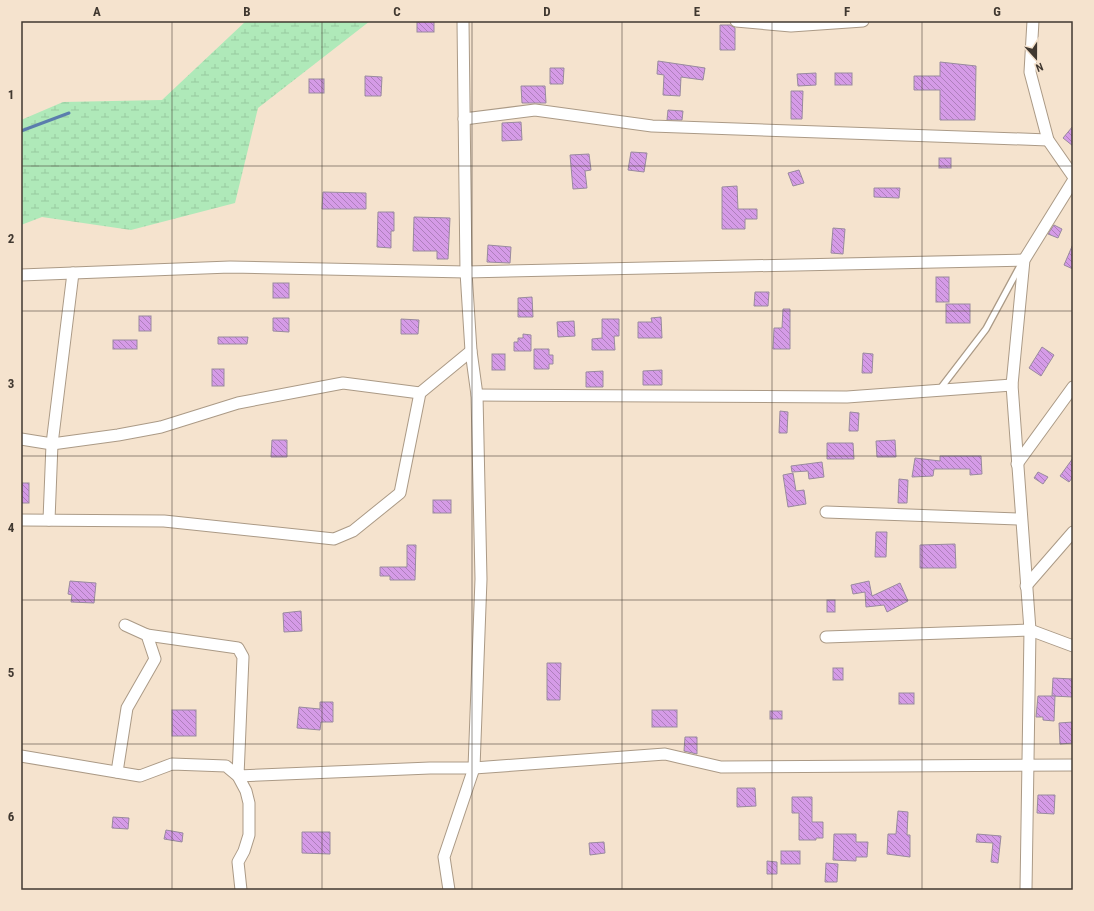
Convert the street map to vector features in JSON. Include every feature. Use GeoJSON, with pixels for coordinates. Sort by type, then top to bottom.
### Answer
{"type":"FeatureCollection","features":[{"type":"Feature","properties":{"kind":"street"},"geometry":{"type":"LineString","coordinates":[[449,890],[444,857],[474,768],[482,579],[477,395],[471,351],[466,272],[463,21]]}},
{"type":"Feature","properties":{"kind":"street"},"geometry":{"type":"LineString","coordinates":[[736,21],[790,26],[864,21]]}},
{"type":"Feature","properties":{"kind":"street"},"geometry":{"type":"LineString","coordinates":[[1033,21],[1030,72],[1048,140],[1073,176]]}},
{"type":"Feature","properties":{"kind":"street"},"geometry":{"type":"LineString","coordinates":[[464,119],[535,110],[652,126],[1048,140]]}},
{"type":"Feature","properties":{"kind":"street"},"geometry":{"type":"LineString","coordinates":[[1026,890],[1030,630],[1012,385],[1024,260],[1073,181]]}},
{"type":"Feature","properties":{"kind":"street"},"geometry":{"type":"LineString","coordinates":[[21,275],[230,267],[466,272],[1024,260]]}},
{"type":"Feature","properties":{"kind":"street"},"geometry":{"type":"LineString","coordinates":[[49,520],[52,444],[73,273]]}},
{"type":"Feature","properties":{"kind":"street"},"geometry":{"type":"LineString","coordinates":[[21,520],[164,521],[334,539],[353,531],[400,493],[420,393],[471,351]]}},
{"type":"Feature","properties":{"kind":"street"},"geometry":{"type":"LineString","coordinates":[[21,440],[52,444],[118,435],[161,427],[238,403],[343,383],[420,393]]}},
{"type":"Feature","properties":{"kind":"street"},"geometry":{"type":"LineString","coordinates":[[477,395],[847,397],[1012,385]]}},
{"type":"Feature","properties":{"kind":"street"},"geometry":{"type":"LineString","coordinates":[[1017,464],[1073,387]]}},
{"type":"Feature","properties":{"kind":"street"},"geometry":{"type":"LineString","coordinates":[[826,512],[1021,518]]}},
{"type":"Feature","properties":{"kind":"street"},"geometry":{"type":"LineString","coordinates":[[1026,586],[1073,532]]}},
{"type":"Feature","properties":{"kind":"street"},"geometry":{"type":"LineString","coordinates":[[125,625],[147,635],[238,648],[243,657],[238,776]]}},
{"type":"Feature","properties":{"kind":"street"},"geometry":{"type":"LineString","coordinates":[[826,636],[1030,630],[1073,646]]}},
{"type":"Feature","properties":{"kind":"street"},"geometry":{"type":"LineString","coordinates":[[118,772],[127,708],[155,659],[147,635]]}},
{"type":"Feature","properties":{"kind":"street"},"geometry":{"type":"LineString","coordinates":[[238,776],[474,768],[665,754],[721,767],[1073,765]]}},
{"type":"Feature","properties":{"kind":"street"},"geometry":{"type":"LineString","coordinates":[[21,756],[140,776],[172,764],[226,766],[238,776],[246,791],[249,803],[249,835],[244,851],[238,862],[241,890]]}},
{"type":"Feature","properties":{"kind":"lane"},"geometry":{"type":"LineString","coordinates":[[938,391],[986,329],[1024,260]]}},
{"type":"Feature","properties":{"kind":"green space"},"geometry":{"type":"Polygon","coordinates":[[[246,21],[370,21],[258,108],[235,203],[131,230],[42,217],[21,225],[21,120],[63,102],[162,100],[246,21]]]}},
{"type":"Feature","properties":{"kind":"building"},"geometry":{"type":"Polygon","coordinates":[[[417,21],[434,21],[434,32],[417,32],[417,21]]]}},
{"type":"Feature","properties":{"kind":"building"},"geometry":{"type":"Polygon","coordinates":[[[720,25],[730,25],[735,28],[735,50],[720,50],[720,25]]]}},
{"type":"Feature","properties":{"kind":"building"},"geometry":{"type":"Polygon","coordinates":[[[658,61],[705,68],[703,80],[681,77],[680,96],[663,95],[664,75],[657,74],[658,61]]]}},
{"type":"Feature","properties":{"kind":"building"},"geometry":{"type":"Polygon","coordinates":[[[940,62],[976,66],[975,120],[940,120],[940,90],[914,90],[914,76],[940,76],[940,62]]]}},
{"type":"Feature","properties":{"kind":"building"},"geometry":{"type":"Polygon","coordinates":[[[550,68],[564,68],[563,84],[550,84],[550,68]]]}},
{"type":"Feature","properties":{"kind":"building"},"geometry":{"type":"Polygon","coordinates":[[[816,73],[816,85],[798,86],[797,74],[816,73]]]}},
{"type":"Feature","properties":{"kind":"building"},"geometry":{"type":"Polygon","coordinates":[[[835,73],[852,73],[852,85],[835,85],[835,73]]]}},
{"type":"Feature","properties":{"kind":"building"},"geometry":{"type":"Polygon","coordinates":[[[365,76],[382,77],[381,96],[365,96],[365,76]]]}},
{"type":"Feature","properties":{"kind":"building"},"geometry":{"type":"Polygon","coordinates":[[[309,79],[324,79],[324,93],[309,93],[309,79]]]}},
{"type":"Feature","properties":{"kind":"building"},"geometry":{"type":"Polygon","coordinates":[[[521,86],[545,86],[546,103],[522,103],[521,86]]]}},
{"type":"Feature","properties":{"kind":"building"},"geometry":{"type":"Polygon","coordinates":[[[791,91],[803,91],[802,119],[791,119],[791,91]]]}},
{"type":"Feature","properties":{"kind":"building"},"geometry":{"type":"Polygon","coordinates":[[[668,110],[683,111],[682,120],[667,120],[668,110]]]}},
{"type":"Feature","properties":{"kind":"building"},"geometry":{"type":"Polygon","coordinates":[[[521,122],[522,140],[502,141],[502,123],[521,122]]]}},
{"type":"Feature","properties":{"kind":"building"},"geometry":{"type":"Polygon","coordinates":[[[1073,126],[1073,146],[1063,138],[1073,126]]]}},
{"type":"Feature","properties":{"kind":"building"},"geometry":{"type":"Polygon","coordinates":[[[631,152],[647,153],[644,172],[628,170],[631,152]]]}},
{"type":"Feature","properties":{"kind":"building"},"geometry":{"type":"Polygon","coordinates":[[[589,154],[591,170],[585,171],[587,188],[573,189],[570,155],[589,154]]]}},
{"type":"Feature","properties":{"kind":"building"},"geometry":{"type":"Polygon","coordinates":[[[939,158],[951,158],[951,168],[939,168],[939,158]]]}},
{"type":"Feature","properties":{"kind":"building"},"geometry":{"type":"Polygon","coordinates":[[[799,170],[804,183],[793,186],[788,173],[799,170]]]}},
{"type":"Feature","properties":{"kind":"building"},"geometry":{"type":"Polygon","coordinates":[[[737,186],[738,209],[757,209],[757,219],[745,219],[745,229],[722,229],[722,187],[737,186]]]}},
{"type":"Feature","properties":{"kind":"building"},"geometry":{"type":"Polygon","coordinates":[[[874,188],[900,188],[899,198],[874,197],[874,188]]]}},
{"type":"Feature","properties":{"kind":"building"},"geometry":{"type":"Polygon","coordinates":[[[323,192],[366,193],[366,209],[322,209],[323,192]]]}},
{"type":"Feature","properties":{"kind":"building"},"geometry":{"type":"Polygon","coordinates":[[[378,212],[394,212],[394,231],[391,231],[391,248],[377,247],[378,212]]]}},
{"type":"Feature","properties":{"kind":"building"},"geometry":{"type":"Polygon","coordinates":[[[414,217],[450,218],[448,259],[437,259],[437,251],[413,251],[414,217]]]}},
{"type":"Feature","properties":{"kind":"building"},"geometry":{"type":"Polygon","coordinates":[[[1054,225],[1062,229],[1058,238],[1048,234],[1054,225]]]}},
{"type":"Feature","properties":{"kind":"building"},"geometry":{"type":"Polygon","coordinates":[[[833,228],[845,229],[843,254],[831,253],[833,228]]]}},
{"type":"Feature","properties":{"kind":"building"},"geometry":{"type":"Polygon","coordinates":[[[1073,244],[1073,269],[1064,265],[1073,244]]]}},
{"type":"Feature","properties":{"kind":"building"},"geometry":{"type":"Polygon","coordinates":[[[488,245],[511,247],[510,263],[487,262],[488,245]]]}},
{"type":"Feature","properties":{"kind":"building"},"geometry":{"type":"Polygon","coordinates":[[[936,277],[949,277],[949,302],[936,302],[936,277]]]}},
{"type":"Feature","properties":{"kind":"building"},"geometry":{"type":"Polygon","coordinates":[[[273,283],[289,283],[289,298],[273,298],[273,283]]]}},
{"type":"Feature","properties":{"kind":"building"},"geometry":{"type":"Polygon","coordinates":[[[755,292],[769,292],[768,306],[754,306],[755,292]]]}},
{"type":"Feature","properties":{"kind":"building"},"geometry":{"type":"Polygon","coordinates":[[[532,297],[533,317],[518,317],[518,298],[532,297]]]}},
{"type":"Feature","properties":{"kind":"building"},"geometry":{"type":"Polygon","coordinates":[[[946,304],[970,304],[970,323],[946,323],[946,304]]]}},
{"type":"Feature","properties":{"kind":"building"},"geometry":{"type":"Polygon","coordinates":[[[783,309],[790,309],[790,349],[773,349],[774,328],[782,328],[783,309]]]}},
{"type":"Feature","properties":{"kind":"building"},"geometry":{"type":"Polygon","coordinates":[[[139,316],[151,316],[151,331],[139,331],[139,316]]]}},
{"type":"Feature","properties":{"kind":"building"},"geometry":{"type":"Polygon","coordinates":[[[661,317],[662,338],[638,338],[638,322],[652,322],[651,318],[661,317]]]}},
{"type":"Feature","properties":{"kind":"building"},"geometry":{"type":"Polygon","coordinates":[[[273,318],[289,318],[289,332],[273,331],[273,318]]]}},
{"type":"Feature","properties":{"kind":"building"},"geometry":{"type":"Polygon","coordinates":[[[401,319],[419,320],[418,334],[401,334],[401,319]]]}},
{"type":"Feature","properties":{"kind":"building"},"geometry":{"type":"Polygon","coordinates":[[[602,319],[619,319],[619,336],[614,336],[615,350],[592,350],[592,339],[602,338],[602,319]]]}},
{"type":"Feature","properties":{"kind":"building"},"geometry":{"type":"Polygon","coordinates":[[[574,321],[575,336],[558,337],[557,322],[574,321]]]}},
{"type":"Feature","properties":{"kind":"building"},"geometry":{"type":"Polygon","coordinates":[[[523,334],[531,335],[531,351],[514,351],[514,342],[518,342],[518,338],[523,338],[523,334]]]}},
{"type":"Feature","properties":{"kind":"building"},"geometry":{"type":"Polygon","coordinates":[[[218,337],[248,337],[247,344],[218,344],[218,337]]]}},
{"type":"Feature","properties":{"kind":"building"},"geometry":{"type":"Polygon","coordinates":[[[113,340],[137,340],[137,349],[113,349],[113,340]]]}},
{"type":"Feature","properties":{"kind":"building"},"geometry":{"type":"Polygon","coordinates":[[[1042,347],[1054,355],[1041,376],[1029,368],[1042,347]]]}},
{"type":"Feature","properties":{"kind":"building"},"geometry":{"type":"Polygon","coordinates":[[[534,349],[549,349],[549,355],[553,355],[553,364],[549,364],[549,369],[534,369],[534,349]]]}},
{"type":"Feature","properties":{"kind":"building"},"geometry":{"type":"Polygon","coordinates":[[[863,353],[873,354],[872,373],[862,373],[863,353]]]}},
{"type":"Feature","properties":{"kind":"building"},"geometry":{"type":"Polygon","coordinates":[[[492,354],[505,354],[505,370],[492,370],[492,354]]]}},
{"type":"Feature","properties":{"kind":"building"},"geometry":{"type":"Polygon","coordinates":[[[212,369],[224,369],[224,386],[212,386],[212,369]]]}},
{"type":"Feature","properties":{"kind":"building"},"geometry":{"type":"Polygon","coordinates":[[[662,370],[662,385],[643,385],[643,371],[662,370]]]}},
{"type":"Feature","properties":{"kind":"building"},"geometry":{"type":"Polygon","coordinates":[[[603,371],[603,387],[586,387],[586,372],[603,371]]]}},
{"type":"Feature","properties":{"kind":"building"},"geometry":{"type":"Polygon","coordinates":[[[780,411],[788,412],[787,433],[779,433],[780,411]]]}},
{"type":"Feature","properties":{"kind":"building"},"geometry":{"type":"Polygon","coordinates":[[[850,412],[859,413],[858,431],[849,431],[850,412]]]}},
{"type":"Feature","properties":{"kind":"building"},"geometry":{"type":"Polygon","coordinates":[[[272,440],[287,440],[287,457],[271,457],[272,440]]]}},
{"type":"Feature","properties":{"kind":"building"},"geometry":{"type":"Polygon","coordinates":[[[895,440],[896,457],[877,457],[876,441],[895,440]]]}},
{"type":"Feature","properties":{"kind":"building"},"geometry":{"type":"Polygon","coordinates":[[[827,443],[853,443],[854,459],[827,459],[827,443]]]}},
{"type":"Feature","properties":{"kind":"building"},"geometry":{"type":"Polygon","coordinates":[[[940,456],[981,456],[982,474],[970,475],[970,469],[934,469],[933,476],[912,477],[915,458],[940,461],[940,456]]]}},
{"type":"Feature","properties":{"kind":"building"},"geometry":{"type":"Polygon","coordinates":[[[1073,458],[1073,477],[1069,482],[1060,476],[1073,458]]]}},
{"type":"Feature","properties":{"kind":"building"},"geometry":{"type":"Polygon","coordinates":[[[822,462],[824,477],[809,479],[808,471],[792,472],[791,466],[822,462]]]}},
{"type":"Feature","properties":{"kind":"building"},"geometry":{"type":"Polygon","coordinates":[[[1038,472],[1048,477],[1043,484],[1034,478],[1038,472]]]}},
{"type":"Feature","properties":{"kind":"building"},"geometry":{"type":"Polygon","coordinates":[[[793,473],[796,491],[804,490],[806,504],[788,507],[783,475],[793,473]]]}},
{"type":"Feature","properties":{"kind":"building"},"geometry":{"type":"Polygon","coordinates":[[[899,479],[908,480],[907,503],[898,503],[899,479]]]}},
{"type":"Feature","properties":{"kind":"building"},"geometry":{"type":"Polygon","coordinates":[[[21,483],[29,483],[29,503],[21,503],[21,483]]]}},
{"type":"Feature","properties":{"kind":"building"},"geometry":{"type":"Polygon","coordinates":[[[433,500],[451,500],[451,513],[433,513],[433,500]]]}},
{"type":"Feature","properties":{"kind":"building"},"geometry":{"type":"Polygon","coordinates":[[[876,532],[887,532],[886,557],[875,557],[876,532]]]}},
{"type":"Feature","properties":{"kind":"building"},"geometry":{"type":"Polygon","coordinates":[[[955,544],[956,568],[920,568],[920,545],[955,544]]]}},
{"type":"Feature","properties":{"kind":"building"},"geometry":{"type":"Polygon","coordinates":[[[407,545],[416,545],[415,580],[390,580],[390,576],[380,576],[380,567],[407,567],[407,545]]]}},
{"type":"Feature","properties":{"kind":"building"},"geometry":{"type":"Polygon","coordinates":[[[70,581],[96,583],[94,603],[71,602],[72,595],[68,594],[70,581]]]}},
{"type":"Feature","properties":{"kind":"building"},"geometry":{"type":"Polygon","coordinates":[[[869,581],[872,596],[900,583],[908,601],[887,612],[884,605],[866,607],[865,592],[853,594],[851,585],[869,581]]]}},
{"type":"Feature","properties":{"kind":"building"},"geometry":{"type":"Polygon","coordinates":[[[827,600],[835,600],[835,612],[827,612],[827,600]]]}},
{"type":"Feature","properties":{"kind":"building"},"geometry":{"type":"Polygon","coordinates":[[[301,611],[302,631],[284,632],[283,613],[301,611]]]}},
{"type":"Feature","properties":{"kind":"building"},"geometry":{"type":"Polygon","coordinates":[[[547,663],[561,663],[560,700],[547,700],[547,663]]]}},
{"type":"Feature","properties":{"kind":"building"},"geometry":{"type":"Polygon","coordinates":[[[833,668],[843,668],[843,680],[833,680],[833,668]]]}},
{"type":"Feature","properties":{"kind":"building"},"geometry":{"type":"Polygon","coordinates":[[[1053,678],[1073,679],[1073,697],[1052,696],[1053,678]]]}},
{"type":"Feature","properties":{"kind":"building"},"geometry":{"type":"Polygon","coordinates":[[[899,693],[914,693],[914,704],[899,704],[899,693]]]}},
{"type":"Feature","properties":{"kind":"building"},"geometry":{"type":"Polygon","coordinates":[[[1038,696],[1055,696],[1054,721],[1043,720],[1043,717],[1036,717],[1038,696]]]}},
{"type":"Feature","properties":{"kind":"building"},"geometry":{"type":"Polygon","coordinates":[[[320,702],[333,702],[333,722],[321,722],[320,730],[297,728],[299,707],[320,709],[320,702]]]}},
{"type":"Feature","properties":{"kind":"building"},"geometry":{"type":"Polygon","coordinates":[[[172,710],[196,710],[196,736],[172,736],[172,710]]]}},
{"type":"Feature","properties":{"kind":"building"},"geometry":{"type":"Polygon","coordinates":[[[652,710],[677,710],[677,727],[652,727],[652,710]]]}},
{"type":"Feature","properties":{"kind":"building"},"geometry":{"type":"Polygon","coordinates":[[[770,711],[782,711],[782,719],[770,719],[770,711]]]}},
{"type":"Feature","properties":{"kind":"building"},"geometry":{"type":"Polygon","coordinates":[[[1073,722],[1073,743],[1060,744],[1059,723],[1073,722]]]}},
{"type":"Feature","properties":{"kind":"building"},"geometry":{"type":"Polygon","coordinates":[[[685,737],[697,737],[697,754],[684,751],[685,737]]]}},
{"type":"Feature","properties":{"kind":"building"},"geometry":{"type":"Polygon","coordinates":[[[737,788],[755,788],[756,806],[737,807],[737,788]]]}},
{"type":"Feature","properties":{"kind":"building"},"geometry":{"type":"Polygon","coordinates":[[[1038,795],[1055,795],[1054,814],[1037,813],[1038,795]]]}},
{"type":"Feature","properties":{"kind":"building"},"geometry":{"type":"Polygon","coordinates":[[[792,797],[812,797],[812,822],[823,822],[823,838],[816,838],[816,840],[799,840],[799,813],[792,813],[792,797]]]}},
{"type":"Feature","properties":{"kind":"building"},"geometry":{"type":"Polygon","coordinates":[[[898,811],[908,812],[907,835],[910,835],[910,857],[887,854],[888,834],[896,834],[898,811]]]}},
{"type":"Feature","properties":{"kind":"building"},"geometry":{"type":"Polygon","coordinates":[[[113,817],[129,818],[128,829],[112,828],[113,817]]]}},
{"type":"Feature","properties":{"kind":"building"},"geometry":{"type":"Polygon","coordinates":[[[166,830],[183,833],[182,842],[164,839],[166,830]]]}},
{"type":"Feature","properties":{"kind":"building"},"geometry":{"type":"Polygon","coordinates":[[[302,832],[330,832],[330,854],[302,853],[302,832]]]}},
{"type":"Feature","properties":{"kind":"building"},"geometry":{"type":"Polygon","coordinates":[[[834,834],[856,834],[856,842],[868,842],[867,857],[856,857],[856,861],[833,860],[834,834]]]}},
{"type":"Feature","properties":{"kind":"building"},"geometry":{"type":"Polygon","coordinates":[[[977,834],[1001,836],[998,863],[991,862],[993,843],[976,842],[977,834]]]}},
{"type":"Feature","properties":{"kind":"building"},"geometry":{"type":"Polygon","coordinates":[[[604,842],[605,853],[590,855],[589,843],[604,842]]]}},
{"type":"Feature","properties":{"kind":"building"},"geometry":{"type":"Polygon","coordinates":[[[781,851],[800,851],[800,864],[781,864],[781,851]]]}},
{"type":"Feature","properties":{"kind":"building"},"geometry":{"type":"Polygon","coordinates":[[[767,861],[777,862],[777,874],[767,874],[767,861]]]}},
{"type":"Feature","properties":{"kind":"building"},"geometry":{"type":"Polygon","coordinates":[[[826,863],[838,864],[837,882],[825,882],[826,863]]]}},
{"type":"Feature","properties":{"kind":"waterway"},"geometry":{"type":"LineString","coordinates":[[21,131],[69,113]]}}]}
